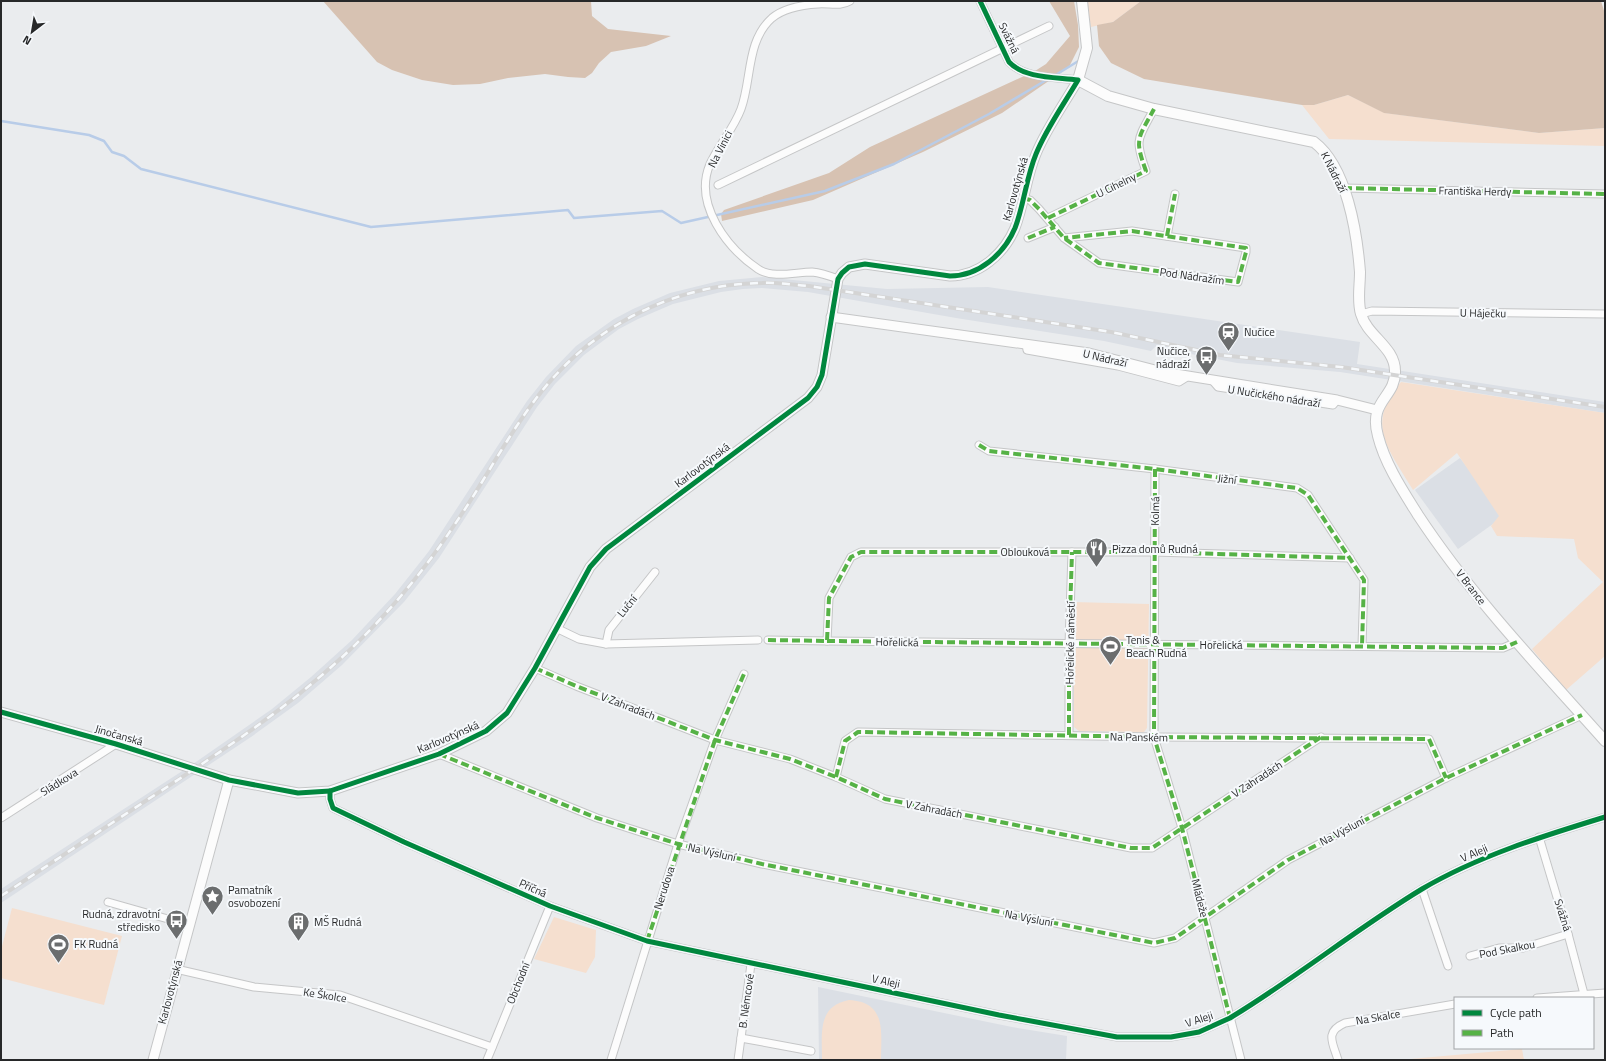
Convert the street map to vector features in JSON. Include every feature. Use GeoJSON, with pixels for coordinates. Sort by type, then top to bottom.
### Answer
{"type":"FeatureCollection","features":[{"type":"Feature","properties":{"kind":"main road","name":"Karlovotýnská"},"geometry":{"type":"LineString","coordinates":[[1078,80],[1087,48],[1082,1]]}},
{"type":"Feature","properties":{"kind":"main road","name":"K Nádraží"},"geometry":{"type":"LineString","coordinates":[[1078,80],[1108,96],[1154,109],[1314,142],[1323,149],[1329,157],[1344,188],[1358,255],[1361,314],[1366,326],[1384,347],[1395,366],[1393,383],[1377,410]]}},
{"type":"Feature","properties":{"kind":"main road","name":"V Brance"},"geometry":{"type":"LineString","coordinates":[[1377,410],[1376,420],[1378,437],[1398,483],[1453,563],[1517,642],[1605,741]]}},
{"type":"Feature","properties":{"kind":"street","name":"Na Vinici"},"geometry":{"type":"LineString","coordinates":[[838,279],[822,274],[784,274],[760,270],[725,239],[714,222],[705,189],[710,165],[741,108],[751,56],[765,27],[772,18],[785,9],[818,4],[834,5],[850,1]]}},
{"type":"Feature","properties":{"kind":"street","name":"Svážná"},"geometry":{"type":"LineString","coordinates":[[980,1],[1010,62],[1016,69],[1039,75],[1078,80]]}},
{"type":"Feature","properties":{"kind":"street","name":"Svážná"},"geometry":{"type":"LineString","coordinates":[[718,185],[1049,26]]}},
{"type":"Feature","properties":{"kind":"street","name":"Karlovotýnská"},"geometry":{"type":"LineString","coordinates":[[153,1060],[176,969],[229,780],[298,793],[330,791],[439,754],[492,727],[506,713],[535,668],[590,567],[606,549],[808,398],[817,387],[822,375],[838,279],[845,270],[860,264],[874,264],[950,276],[964,276],[977,270],[990,261],[1002,249],[1015,228],[1036,153],[1078,80]]}},
{"type":"Feature","properties":{"kind":"street","name":"U Cihelny"},"geometry":{"type":"LineString","coordinates":[[1048,218],[1146,171],[1138,149],[1139,137],[1154,109]]}},
{"type":"Feature","properties":{"kind":"street","name":"Františka Herdy"},"geometry":{"type":"LineString","coordinates":[[1344,188],[1605,194]]}},
{"type":"Feature","properties":{"kind":"street"},"geometry":{"type":"LineString","coordinates":[[1167,236],[1175,194]]}},
{"type":"Feature","properties":{"kind":"street","name":"Pod Nádražím"},"geometry":{"type":"LineString","coordinates":[[1023,198],[1030,200],[1048,218],[1064,238],[1099,263],[1238,282],[1246,248],[1132,231],[1064,238]]}},
{"type":"Feature","properties":{"kind":"street"},"geometry":{"type":"LineString","coordinates":[[1028,238],[1055,227]]}},
{"type":"Feature","properties":{"kind":"street","name":"U Háječku"},"geometry":{"type":"LineString","coordinates":[[1361,314],[1372,311],[1605,314]]}},
{"type":"Feature","properties":{"kind":"street","name":"U Nádraží"},"geometry":{"type":"LineString","coordinates":[[831,317],[1089,353],[1187,377],[1337,400],[1377,410]]}},
{"type":"Feature","properties":{"kind":"street","name":"Jižní"},"geometry":{"type":"LineString","coordinates":[[979,445],[989,451],[1155,469],[1297,488],[1308,495],[1364,580],[1362,646]]}},
{"type":"Feature","properties":{"kind":"street","name":"Kolmá"},"geometry":{"type":"LineString","coordinates":[[1154,552],[1155,469]]}},
{"type":"Feature","properties":{"kind":"street","name":"Oblouková"},"geometry":{"type":"LineString","coordinates":[[827,641],[829,598],[851,558],[861,552],[1154,552],[1350,558]]}},
{"type":"Feature","properties":{"kind":"street","name":"Hořelické náměstí"},"geometry":{"type":"LineString","coordinates":[[1069,735],[1069,645],[1072,552]]}},
{"type":"Feature","properties":{"kind":"street"},"geometry":{"type":"LineString","coordinates":[[1154,552],[1154,737]]}},
{"type":"Feature","properties":{"kind":"street","name":"Luční"},"geometry":{"type":"LineString","coordinates":[[606,644],[609,630],[655,572]]}},
{"type":"Feature","properties":{"kind":"street"},"geometry":{"type":"LineString","coordinates":[[556,628],[579,639],[606,644],[758,640]]}},
{"type":"Feature","properties":{"kind":"street"},"geometry":{"type":"LineString","coordinates":[[768,640],[827,641]]}},
{"type":"Feature","properties":{"kind":"street","name":"Hořelická"},"geometry":{"type":"LineString","coordinates":[[827,641],[1069,645],[1155,644],[1503,648],[1517,642]]}},
{"type":"Feature","properties":{"kind":"street","name":"V Zahradách"},"geometry":{"type":"LineString","coordinates":[[535,668],[576,686],[715,740],[790,759],[836,776],[885,799],[1131,848],[1152,848],[1321,737]]}},
{"type":"Feature","properties":{"kind":"street","name":"Nerudova"},"geometry":{"type":"LineString","coordinates":[[611,1060],[678,844],[715,740],[744,674]]}},
{"type":"Feature","properties":{"kind":"street","name":"Jinočanská"},"geometry":{"type":"LineString","coordinates":[[1,712],[116,744],[229,780]]}},
{"type":"Feature","properties":{"kind":"street","name":"Na Výsluní"},"geometry":{"type":"LineString","coordinates":[[439,754],[597,818],[678,844],[762,864],[1154,943],[1175,938],[1288,860],[1446,778],[1582,715]]}},
{"type":"Feature","properties":{"kind":"street","name":"Na Panském"},"geometry":{"type":"LineString","coordinates":[[836,776],[845,741],[858,732],[1154,737],[1321,737],[1429,739],[1446,778]]}},
{"type":"Feature","properties":{"kind":"street","name":"Mládeže"},"geometry":{"type":"LineString","coordinates":[[1154,737],[1182,828],[1241,1060]]}},
{"type":"Feature","properties":{"kind":"street","name":"Sládkova"},"geometry":{"type":"LineString","coordinates":[[1,818],[116,744]]}},
{"type":"Feature","properties":{"kind":"street","name":"Příčná"},"geometry":{"type":"LineString","coordinates":[[330,791],[330,799],[333,808],[404,842],[550,906],[647,941],[752,964]]}},
{"type":"Feature","properties":{"kind":"street","name":"V Aleji"},"geometry":{"type":"LineString","coordinates":[[752,964],[998,1015],[1117,1037],[1171,1037],[1199,1032],[1230,1018],[1422,889],[1468,866],[1539,837],[1605,817]]}},
{"type":"Feature","properties":{"kind":"street","name":"Svážná"},"geometry":{"type":"LineString","coordinates":[[1539,837],[1584,994]]}},
{"type":"Feature","properties":{"kind":"street"},"geometry":{"type":"LineString","coordinates":[[1422,889],[1448,966]]}},
{"type":"Feature","properties":{"kind":"street"},"geometry":{"type":"LineString","coordinates":[[108,902],[189,925]]}},
{"type":"Feature","properties":{"kind":"street","name":"Obchodní"},"geometry":{"type":"LineString","coordinates":[[487,1060],[550,906]]}},
{"type":"Feature","properties":{"kind":"street","name":"Pod Skalkou"},"geometry":{"type":"LineString","coordinates":[[1470,956],[1499,948],[1523,948],[1568,934]]}},
{"type":"Feature","properties":{"kind":"street","name":"B. Němcové"},"geometry":{"type":"LineString","coordinates":[[738,1060],[752,964]]}},
{"type":"Feature","properties":{"kind":"street","name":"Ke Školce"},"geometry":{"type":"LineString","coordinates":[[176,969],[254,987],[340,995],[492,1047]]}},
{"type":"Feature","properties":{"kind":"street"},"geometry":{"type":"LineString","coordinates":[[1549,997],[1605,993]]}},
{"type":"Feature","properties":{"kind":"street","name":"Na Skalce"},"geometry":{"type":"LineString","coordinates":[[1338,1060],[1332,1040],[1332,1034],[1335,1027],[1345,1023],[1454,1004]]}},
{"type":"Feature","properties":{"kind":"street","name":"B. Němcové"},"geometry":{"type":"LineString","coordinates":[[741,1038],[811,1051]]}},
{"type":"Feature","properties":{"kind":"shaded area"},"geometry":{"type":"Polygon","coordinates":[[[323,1],[591,1],[592,16],[608,29],[671,36],[646,46],[611,52],[599,63],[592,73],[585,78],[545,74],[508,78],[480,84],[453,85],[422,80],[392,70],[377,62],[323,1]]]}},
{"type":"Feature","properties":{"kind":"shaded area"},"geometry":{"type":"Polygon","coordinates":[[[1049,1],[1074,1],[1078,25],[1079,47],[1069,67],[1002,113],[923,152],[813,200],[722,221],[721,214],[724,210],[829,173],[870,147],[1035,71],[1046,64],[1070,36],[1049,1]]]}},
{"type":"Feature","properties":{"kind":"shaded area"},"geometry":{"type":"Polygon","coordinates":[[[1086,1],[1141,1],[1113,22],[1091,27],[1086,1]]]}},
{"type":"Feature","properties":{"kind":"shaded area"},"geometry":{"type":"Polygon","coordinates":[[[1141,1],[1601,1],[1605,14],[1605,128],[1539,133],[1384,113],[1348,95],[1314,105],[1302,105],[1144,79],[1111,63],[1099,46],[1097,25],[1113,22],[1141,1]]]}},
{"type":"Feature","properties":{"kind":"shaded area"},"geometry":{"type":"Polygon","coordinates":[[[1348,95],[1385,113],[1539,133],[1605,128],[1605,146],[1329,139],[1302,105],[1314,105],[1348,95]]]}},
{"type":"Feature","properties":{"kind":"shaded area"},"geometry":{"type":"Polygon","coordinates":[[[762,277],[887,289],[988,287],[1360,342],[1357,364],[1605,402],[1605,413],[1340,372],[1237,363],[1155,347],[1151,351],[1104,341],[956,318],[808,292],[762,288],[743,289],[721,292],[673,304],[619,329],[584,355],[555,384],[537,407],[439,558],[404,602],[342,665],[298,703],[251,737],[1,903],[1,889],[193,764],[272,709],[311,677],[352,640],[395,594],[429,551],[527,401],[546,377],[576,346],[614,319],[670,293],[719,281],[762,277]]]}},
{"type":"Feature","properties":{"kind":"shaded area"},"geometry":{"type":"Polygon","coordinates":[[[1401,382],[1605,413],[1605,656],[1566,690],[1532,649],[1603,582],[1578,558],[1574,539],[1497,536],[1491,526],[1499,516],[1457,453],[1413,490],[1389,449],[1384,437],[1382,424],[1384,411],[1390,397],[1401,382]]]}},
{"type":"Feature","properties":{"kind":"shaded area"},"geometry":{"type":"Polygon","coordinates":[[[1460,458],[1504,516],[1458,549],[1415,490],[1460,458]]]}},
{"type":"Feature","properties":{"kind":"shaded area","name":"Tenis & Beach Rudná"},"geometry":{"type":"Polygon","coordinates":[[[1073,602],[1149,604],[1147,728],[1144,732],[1079,731],[1074,727],[1073,602]]]}},
{"type":"Feature","properties":{"kind":"shaded area","name":"FK Rudná"},"geometry":{"type":"Polygon","coordinates":[[[12,908],[122,936],[104,1005],[1,978],[1,950],[12,908]]]}},
{"type":"Feature","properties":{"kind":"shaded area"},"geometry":{"type":"Polygon","coordinates":[[[554,917],[596,930],[595,957],[586,973],[534,959],[554,917]]]}},
{"type":"Feature","properties":{"kind":"shaded area"},"geometry":{"type":"Polygon","coordinates":[[[818,987],[1012,1027],[1067,1036],[1066,1060],[819,1060],[818,987]]]}},
{"type":"Feature","properties":{"kind":"shaded area"},"geometry":{"type":"Polygon","coordinates":[[[849,1000],[861,1002],[870,1006],[876,1012],[881,1029],[881,1060],[822,1060],[822,1031],[826,1015],[831,1008],[839,1003],[849,1000]]]}},
{"type":"Feature","properties":{"kind":"shaded area"},"geometry":{"type":"Polygon","coordinates":[[[1522,1049],[1524,1060],[1399,1060],[1522,1049]]]}},
{"type":"Feature","properties":{"kind":"waterway"},"geometry":{"type":"LineString","coordinates":[[1054,76],[1080,60]]}},
{"type":"Feature","properties":{"kind":"waterway"},"geometry":{"type":"LineString","coordinates":[[1,121],[89,135],[104,141],[112,152],[124,156],[141,169],[371,227],[568,210],[574,218],[662,211],[681,223],[825,191],[894,164],[989,114],[1048,79]]}},
{"type":"Feature","properties":{"kind":"railway"},"geometry":{"type":"LineString","coordinates":[[1,896],[246,734],[317,680],[371,629],[401,596],[429,561],[465,509],[522,418],[553,378],[577,354],[604,333],[632,316],[663,302],[695,292],[728,285],[762,283],[809,286],[1111,332],[1220,355],[1341,367],[1605,407]]}},
{"type":"Feature","properties":{"kind":"marked path"},"geometry":{"type":"LineString","coordinates":[[1048,218],[1146,171],[1139,145],[1141,133],[1154,109]]}},
{"type":"Feature","properties":{"kind":"marked path"},"geometry":{"type":"LineString","coordinates":[[1344,188],[1605,194]]}},
{"type":"Feature","properties":{"kind":"marked path"},"geometry":{"type":"LineString","coordinates":[[1167,236],[1175,194]]}},
{"type":"Feature","properties":{"kind":"marked path"},"geometry":{"type":"LineString","coordinates":[[1023,198],[1030,200],[1064,238],[1099,263],[1238,282],[1246,252],[1246,248],[1132,231],[1064,238]]}},
{"type":"Feature","properties":{"kind":"marked path"},"geometry":{"type":"LineString","coordinates":[[1028,238],[1055,227]]}},
{"type":"Feature","properties":{"kind":"marked path"},"geometry":{"type":"LineString","coordinates":[[979,445],[989,451],[1155,469],[1297,488],[1308,495],[1364,580],[1362,646]]}},
{"type":"Feature","properties":{"kind":"marked path"},"geometry":{"type":"LineString","coordinates":[[1155,469],[1154,737],[1182,828],[1230,1018]]}},
{"type":"Feature","properties":{"kind":"marked path"},"geometry":{"type":"LineString","coordinates":[[768,640],[827,641],[829,598],[851,557],[861,552],[1154,552],[1350,558]]}},
{"type":"Feature","properties":{"kind":"marked path"},"geometry":{"type":"LineString","coordinates":[[1069,735],[1069,645],[1072,552]]}},
{"type":"Feature","properties":{"kind":"marked path"},"geometry":{"type":"LineString","coordinates":[[827,641],[1503,648],[1517,642]]}},
{"type":"Feature","properties":{"kind":"marked path"},"geometry":{"type":"LineString","coordinates":[[535,668],[576,686],[715,740],[790,759],[836,777],[885,799],[1131,848],[1152,848],[1321,737]]}},
{"type":"Feature","properties":{"kind":"marked path"},"geometry":{"type":"LineString","coordinates":[[647,941],[715,740],[744,674]]}},
{"type":"Feature","properties":{"kind":"marked path"},"geometry":{"type":"LineString","coordinates":[[439,754],[597,818],[678,844],[762,864],[1154,943],[1175,938],[1288,860],[1446,778],[1582,715]]}},
{"type":"Feature","properties":{"kind":"marked path"},"geometry":{"type":"LineString","coordinates":[[836,777],[845,741],[858,732],[1154,737],[1429,739],[1446,778]]}},
{"type":"Feature","properties":{"kind":"cycle path"},"geometry":{"type":"LineString","coordinates":[[1,712],[116,744],[229,780],[298,793],[330,791],[439,754],[486,731],[507,713],[535,668],[590,567],[606,549],[808,398],[817,387],[822,375],[838,279],[842,273],[849,267],[865,264],[950,276],[961,275],[980,268],[989,262],[997,255],[1010,238],[1021,210],[1030,172],[1040,145],[1078,80],[1041,76],[1023,72],[1016,68],[1009,62],[980,1]]}},
{"type":"Feature","properties":{"kind":"cycle path"},"geometry":{"type":"LineString","coordinates":[[330,791],[330,799],[333,808],[404,842],[550,906],[647,941],[999,1015],[1117,1037],[1171,1037],[1199,1032],[1230,1018],[1254,1003],[1398,904],[1443,877],[1511,848],[1605,817]]}},
{"type":"Feature","properties":{"kind":"place","name":"Nučice"},"geometry":{"type":"Point","coordinates":[1229,352]}},
{"type":"Feature","properties":{"kind":"place","name":"Nučice, nádraží"},"geometry":{"type":"Point","coordinates":[1206,376]}},
{"type":"Feature","properties":{"kind":"place","name":"Pizza domů Rudná"},"geometry":{"type":"Point","coordinates":[1096,568]}},
{"type":"Feature","properties":{"kind":"place","name":"Tenis & Beach Rudná"},"geometry":{"type":"Point","coordinates":[1111,666]}},
{"type":"Feature","properties":{"kind":"place","name":"Pamatník osvobození"},"geometry":{"type":"Point","coordinates":[213,916]}},
{"type":"Feature","properties":{"kind":"place","name":"Rudná, zdravotní středisko"},"geometry":{"type":"Point","coordinates":[176,940]}},
{"type":"Feature","properties":{"kind":"place","name":"MŠ Rudná"},"geometry":{"type":"Point","coordinates":[298,942]}},
{"type":"Feature","properties":{"kind":"place","name":"FK Rudná"},"geometry":{"type":"Point","coordinates":[58,964]}}]}
